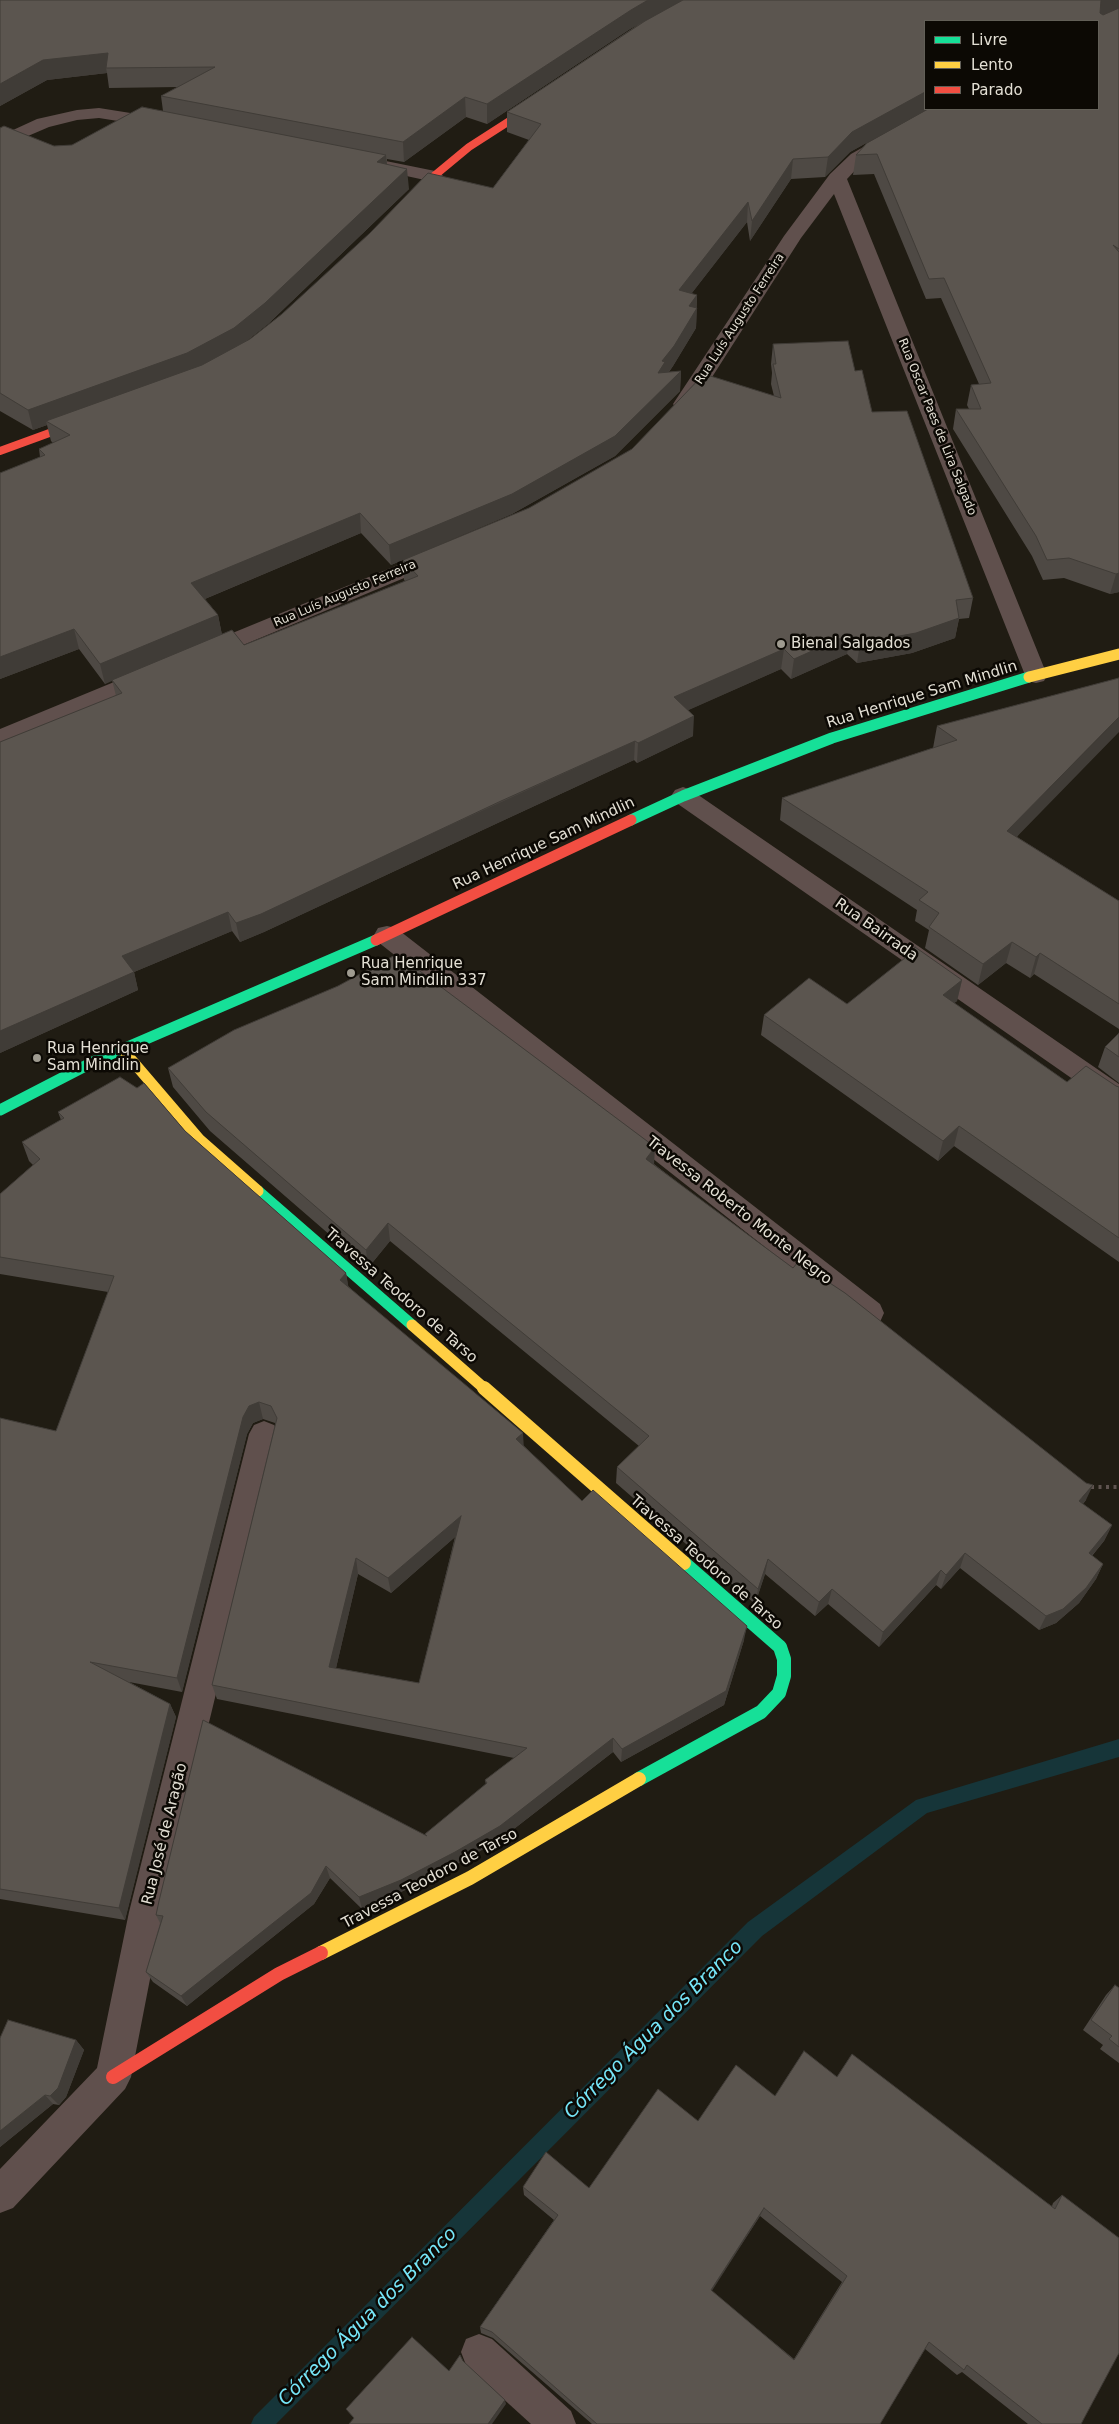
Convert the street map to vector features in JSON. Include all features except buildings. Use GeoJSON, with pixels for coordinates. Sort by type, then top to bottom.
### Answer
{"type":"FeatureCollection","features":[{"type":"Feature","properties":{"kind":"street"},"geometry":{"type":"LineString","coordinates":[[402,209],[434,176],[470,147],[552,94]]}},
{"type":"Feature","properties":{"kind":"street","name":"Rua Luís Augusto Ferreira"},"geometry":{"type":"LineString","coordinates":[[667,421],[691,395],[793,236],[837,178],[857,158],[941,110]]}},
{"type":"Feature","properties":{"kind":"street"},"geometry":{"type":"LineString","coordinates":[[0,143],[44,123],[77,115],[131,116],[179,126]]}},
{"type":"Feature","properties":{"kind":"street"},"geometry":{"type":"LineString","coordinates":[[351,159],[434,176]]}},
{"type":"Feature","properties":{"kind":"street","name":"Rua Oscar Paes de Lira Salgado"},"geometry":{"type":"LineString","coordinates":[[837,178],[1036,675]]}},
{"type":"Feature","properties":{"kind":"street"},"geometry":{"type":"LineString","coordinates":[[0,451],[96,416]]}},
{"type":"Feature","properties":{"kind":"street","name":"Rua Luís Augusto Ferreira"},"geometry":{"type":"LineString","coordinates":[[0,738],[457,548]]}},
{"type":"Feature","properties":{"kind":"street","name":"Rua Henrique Sam Mindlin"},"geometry":{"type":"LineString","coordinates":[[0,1110],[94,1061],[387,934],[683,796],[832,738],[1036,675],[1119,654]]}},
{"type":"Feature","properties":{"kind":"street","name":"Rua Bairrada"},"geometry":{"type":"LineString","coordinates":[[683,796],[1119,1098]]}},
{"type":"Feature","properties":{"kind":"street","name":"Travessa Roberto Monte Negro"},"geometry":{"type":"LineString","coordinates":[[387,934],[888,1327]]}},
{"type":"Feature","properties":{"kind":"street","name":"Travessa Teodoro de Tarso"},"geometry":{"type":"LineString","coordinates":[[113,2077],[279,1974],[470,1878],[620,1790],[761,1712],[779,1693],[784,1676],[784,1659],[780,1647],[200,1140],[123,1050]]}},
{"type":"Feature","properties":{"kind":"street","name":"Rua José de Aragão"},"geometry":{"type":"LineString","coordinates":[[113,2077],[148,1902],[264,1434]]}},
{"type":"Feature","properties":{"kind":"street"},"geometry":{"type":"LineString","coordinates":[[0,2195],[113,2077]]}},
{"type":"Feature","properties":{"kind":"lane"},"geometry":{"type":"LineString","coordinates":[[479,2352],[558,2424]]}},
{"type":"Feature","properties":{"kind":"path"},"geometry":{"type":"LineString","coordinates":[[1091,1487],[1119,1487]]}},
{"type":"Feature","properties":{"kind":"waterway","name":"Córrego Água dos Branco"},"geometry":{"type":"LineString","coordinates":[[261,2424],[755,1929],[922,1806],[1119,1748]]}},
{"type":"Feature","properties":{"kind":"traffic: fast"},"geometry":{"type":"LineString","coordinates":[[631,820],[683,796],[832,738],[1029,677]]}},
{"type":"Feature","properties":{"kind":"traffic: fast"},"geometry":{"type":"LineString","coordinates":[[0,1110],[95,1061],[376,940]]}},
{"type":"Feature","properties":{"kind":"traffic: fast"},"geometry":{"type":"LineString","coordinates":[[258,1191],[412,1325]]}},
{"type":"Feature","properties":{"kind":"traffic: fast"},"geometry":{"type":"LineString","coordinates":[[639,1779],[761,1712],[779,1693],[784,1676],[784,1659],[780,1647],[684,1563]]}},
{"type":"Feature","properties":{"kind":"traffic: slow"},"geometry":{"type":"LineString","coordinates":[[1029,677],[1119,654]]}},
{"type":"Feature","properties":{"kind":"traffic: slow"},"geometry":{"type":"LineString","coordinates":[[123,1050],[200,1140],[258,1191]]}},
{"type":"Feature","properties":{"kind":"traffic: slow"},"geometry":{"type":"LineString","coordinates":[[412,1325],[684,1563]]}},
{"type":"Feature","properties":{"kind":"traffic: slow"},"geometry":{"type":"LineString","coordinates":[[321,1953],[470,1878],[639,1779]]}},
{"type":"Feature","properties":{"kind":"traffic: jam"},"geometry":{"type":"LineString","coordinates":[[409,201],[434,176],[469,147],[539,102]]}},
{"type":"Feature","properties":{"kind":"traffic: jam"},"geometry":{"type":"LineString","coordinates":[[0,451],[85,420]]}},
{"type":"Feature","properties":{"kind":"traffic: jam"},"geometry":{"type":"LineString","coordinates":[[376,940],[631,820]]}},
{"type":"Feature","properties":{"kind":"traffic: jam"},"geometry":{"type":"LineString","coordinates":[[113,2077],[279,1974],[321,1953]]}},
{"type":"Feature","properties":{"kind":"place","name":"Bienal Salgados"},"geometry":{"type":"Point","coordinates":[781,644]}},
{"type":"Feature","properties":{"kind":"place","name":"Rua Henrique Sam Mindlin 337"},"geometry":{"type":"Point","coordinates":[351,973]}},
{"type":"Feature","properties":{"kind":"place","name":"Rua Henrique Sam Mindlin"},"geometry":{"type":"Point","coordinates":[37,1058]}}]}
